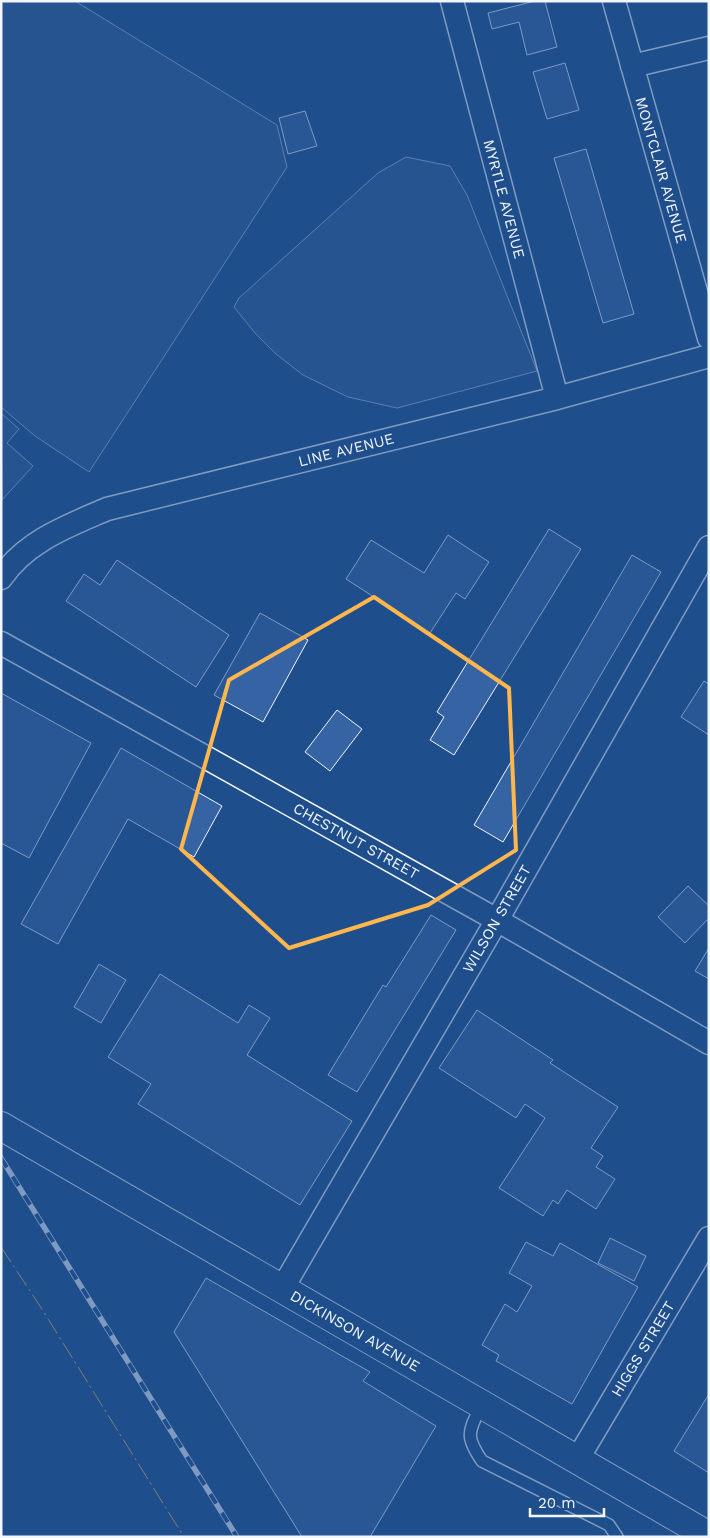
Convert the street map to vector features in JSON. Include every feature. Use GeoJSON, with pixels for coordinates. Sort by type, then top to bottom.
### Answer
{"type":"FeatureCollection","features":[{"type":"Feature","properties":{"kind":"main road","name":"DICKINSON AVENUE"},"geometry":{"type":"LineString","coordinates":[[1,1126],[482,1404],[577,1460],[692,1532]]}},
{"type":"Feature","properties":{"kind":"street","name":"MYRTLE AVENUE"},"geometry":{"type":"LineString","coordinates":[[452,1],[557,398]]}},
{"type":"Feature","properties":{"kind":"street","name":"MONTCLAIR AVENUE"},"geometry":{"type":"LineString","coordinates":[[614,1],[709,338]]}},
{"type":"Feature","properties":{"kind":"street"},"geometry":{"type":"LineString","coordinates":[[632,66],[709,48]]}},
{"type":"Feature","properties":{"kind":"street","name":"LINE AVENUE"},"geometry":{"type":"LineString","coordinates":[[1,578],[11,564],[48,535],[107,508],[557,398],[709,356]]}},
{"type":"Feature","properties":{"kind":"street","name":"WILSON STREET"},"geometry":{"type":"LineString","coordinates":[[282,1289],[708,549]]}},
{"type":"Feature","properties":{"kind":"street","name":"CHESTNUT STREET"},"geometry":{"type":"LineString","coordinates":[[1,643],[496,920],[709,1043]]}},
{"type":"Feature","properties":{"kind":"street","name":"HIGGS STREET"},"geometry":{"type":"LineString","coordinates":[[577,1460],[709,1238]]}},
{"type":"Feature","properties":{"kind":"lane"},"geometry":{"type":"LineString","coordinates":[[482,1404],[469,1430],[471,1445],[482,1461],[608,1525],[617,1537]]}},
{"type":"Feature","properties":{"kind":"highlighted area"},"geometry":{"type":"Polygon","coordinates":[[[374,597],[509,688],[516,850],[428,905],[289,948],[181,849],[229,680],[374,597]]]}},
{"type":"Feature","properties":{"kind":"shaded area"},"geometry":{"type":"Polygon","coordinates":[[[1,1],[75,1],[277,125],[287,167],[89,472],[35,436],[1,407],[1,1]]]}},
{"type":"Feature","properties":{"kind":"shaded area"},"geometry":{"type":"Polygon","coordinates":[[[406,157],[450,166],[467,195],[537,371],[397,408],[348,397],[303,375],[276,354],[255,333],[234,307],[239,298],[378,173],[406,157]]]}},
{"type":"Feature","properties":{"kind":"shaded area"},"geometry":{"type":"Polygon","coordinates":[[[1,413],[19,429],[7,443],[33,466],[2,500],[1,413]]]}},
{"type":"Feature","properties":{"kind":"building"},"geometry":{"type":"Polygon","coordinates":[[[535,1],[545,1],[557,47],[527,55],[519,22],[492,29],[488,13],[535,1]]]}},
{"type":"Feature","properties":{"kind":"building"},"geometry":{"type":"Polygon","coordinates":[[[565,63],[579,110],[547,119],[533,72],[565,63]]]}},
{"type":"Feature","properties":{"kind":"building"},"geometry":{"type":"Polygon","coordinates":[[[305,111],[317,146],[288,154],[279,118],[305,111]]]}},
{"type":"Feature","properties":{"kind":"building"},"geometry":{"type":"Polygon","coordinates":[[[586,149],[634,314],[603,323],[554,158],[586,149]]]}},
{"type":"Feature","properties":{"kind":"building"},"geometry":{"type":"Polygon","coordinates":[[[549,529],[581,549],[454,755],[430,740],[444,717],[437,712],[549,529]]]}},
{"type":"Feature","properties":{"kind":"building"},"geometry":{"type":"Polygon","coordinates":[[[448,535],[489,562],[465,599],[456,593],[430,633],[346,579],[371,540],[424,573],[448,535]]]}},
{"type":"Feature","properties":{"kind":"building"},"geometry":{"type":"Polygon","coordinates":[[[632,555],[661,572],[503,842],[474,825],[632,555]]]}},
{"type":"Feature","properties":{"kind":"building"},"geometry":{"type":"Polygon","coordinates":[[[117,560],[229,635],[196,687],[66,601],[84,574],[100,585],[117,560]]]}},
{"type":"Feature","properties":{"kind":"building"},"geometry":{"type":"Polygon","coordinates":[[[260,613],[308,640],[263,722],[214,695],[260,613]]]}},
{"type":"Feature","properties":{"kind":"building"},"geometry":{"type":"Polygon","coordinates":[[[704,681],[709,684],[709,735],[681,717],[704,681]]]}},
{"type":"Feature","properties":{"kind":"building"},"geometry":{"type":"Polygon","coordinates":[[[1,693],[91,743],[29,858],[1,843],[1,693]]]}},
{"type":"Feature","properties":{"kind":"building"},"geometry":{"type":"Polygon","coordinates":[[[337,710],[362,729],[330,771],[305,752],[337,710]]]}},
{"type":"Feature","properties":{"kind":"building"},"geometry":{"type":"Polygon","coordinates":[[[121,748],[222,806],[194,857],[128,819],[58,944],[21,924],[121,748]]]}},
{"type":"Feature","properties":{"kind":"building"},"geometry":{"type":"Polygon","coordinates":[[[688,886],[709,906],[709,918],[685,943],[658,917],[688,886]]]}},
{"type":"Feature","properties":{"kind":"building"},"geometry":{"type":"Polygon","coordinates":[[[431,915],[456,930],[357,1092],[328,1075],[383,985],[386,987],[431,915]]]}},
{"type":"Feature","properties":{"kind":"building"},"geometry":{"type":"Polygon","coordinates":[[[709,948],[709,979],[695,971],[709,948]]]}},
{"type":"Feature","properties":{"kind":"building"},"geometry":{"type":"Polygon","coordinates":[[[99,964],[126,980],[101,1023],[74,1007],[99,964]]]}},
{"type":"Feature","properties":{"kind":"building"},"geometry":{"type":"Polygon","coordinates":[[[160,974],[238,1023],[249,1005],[270,1018],[247,1055],[352,1121],[300,1205],[138,1104],[151,1084],[108,1057],[160,974]]]}},
{"type":"Feature","properties":{"kind":"building"},"geometry":{"type":"Polygon","coordinates":[[[477,1010],[553,1060],[550,1063],[618,1107],[591,1148],[603,1156],[596,1167],[615,1179],[596,1209],[567,1190],[558,1204],[553,1200],[543,1216],[499,1188],[545,1118],[525,1104],[516,1118],[439,1068],[477,1010]]]}},
{"type":"Feature","properties":{"kind":"building"},"geometry":{"type":"Polygon","coordinates":[[[610,1238],[646,1256],[634,1281],[598,1263],[610,1238]]]}},
{"type":"Feature","properties":{"kind":"building"},"geometry":{"type":"Polygon","coordinates":[[[526,1242],[553,1256],[560,1243],[638,1287],[572,1404],[496,1361],[499,1355],[482,1345],[505,1304],[517,1312],[532,1286],[509,1273],[526,1242]]]}},
{"type":"Feature","properties":{"kind":"building"},"geometry":{"type":"Polygon","coordinates":[[[206,1278],[370,1372],[363,1381],[436,1426],[370,1537],[302,1537],[174,1332],[206,1278]]]}},
{"type":"Feature","properties":{"kind":"building"},"geometry":{"type":"Polygon","coordinates":[[[709,1394],[709,1473],[674,1451],[709,1394]]]}},
{"type":"Feature","properties":{"kind":"railway"},"geometry":{"type":"LineString","coordinates":[[1,1158],[237,1537]]}},
{"type":"Feature","properties":{"kind":"power"},"geometry":{"type":"LineString","coordinates":[[1,1247],[184,1537]]}}]}
